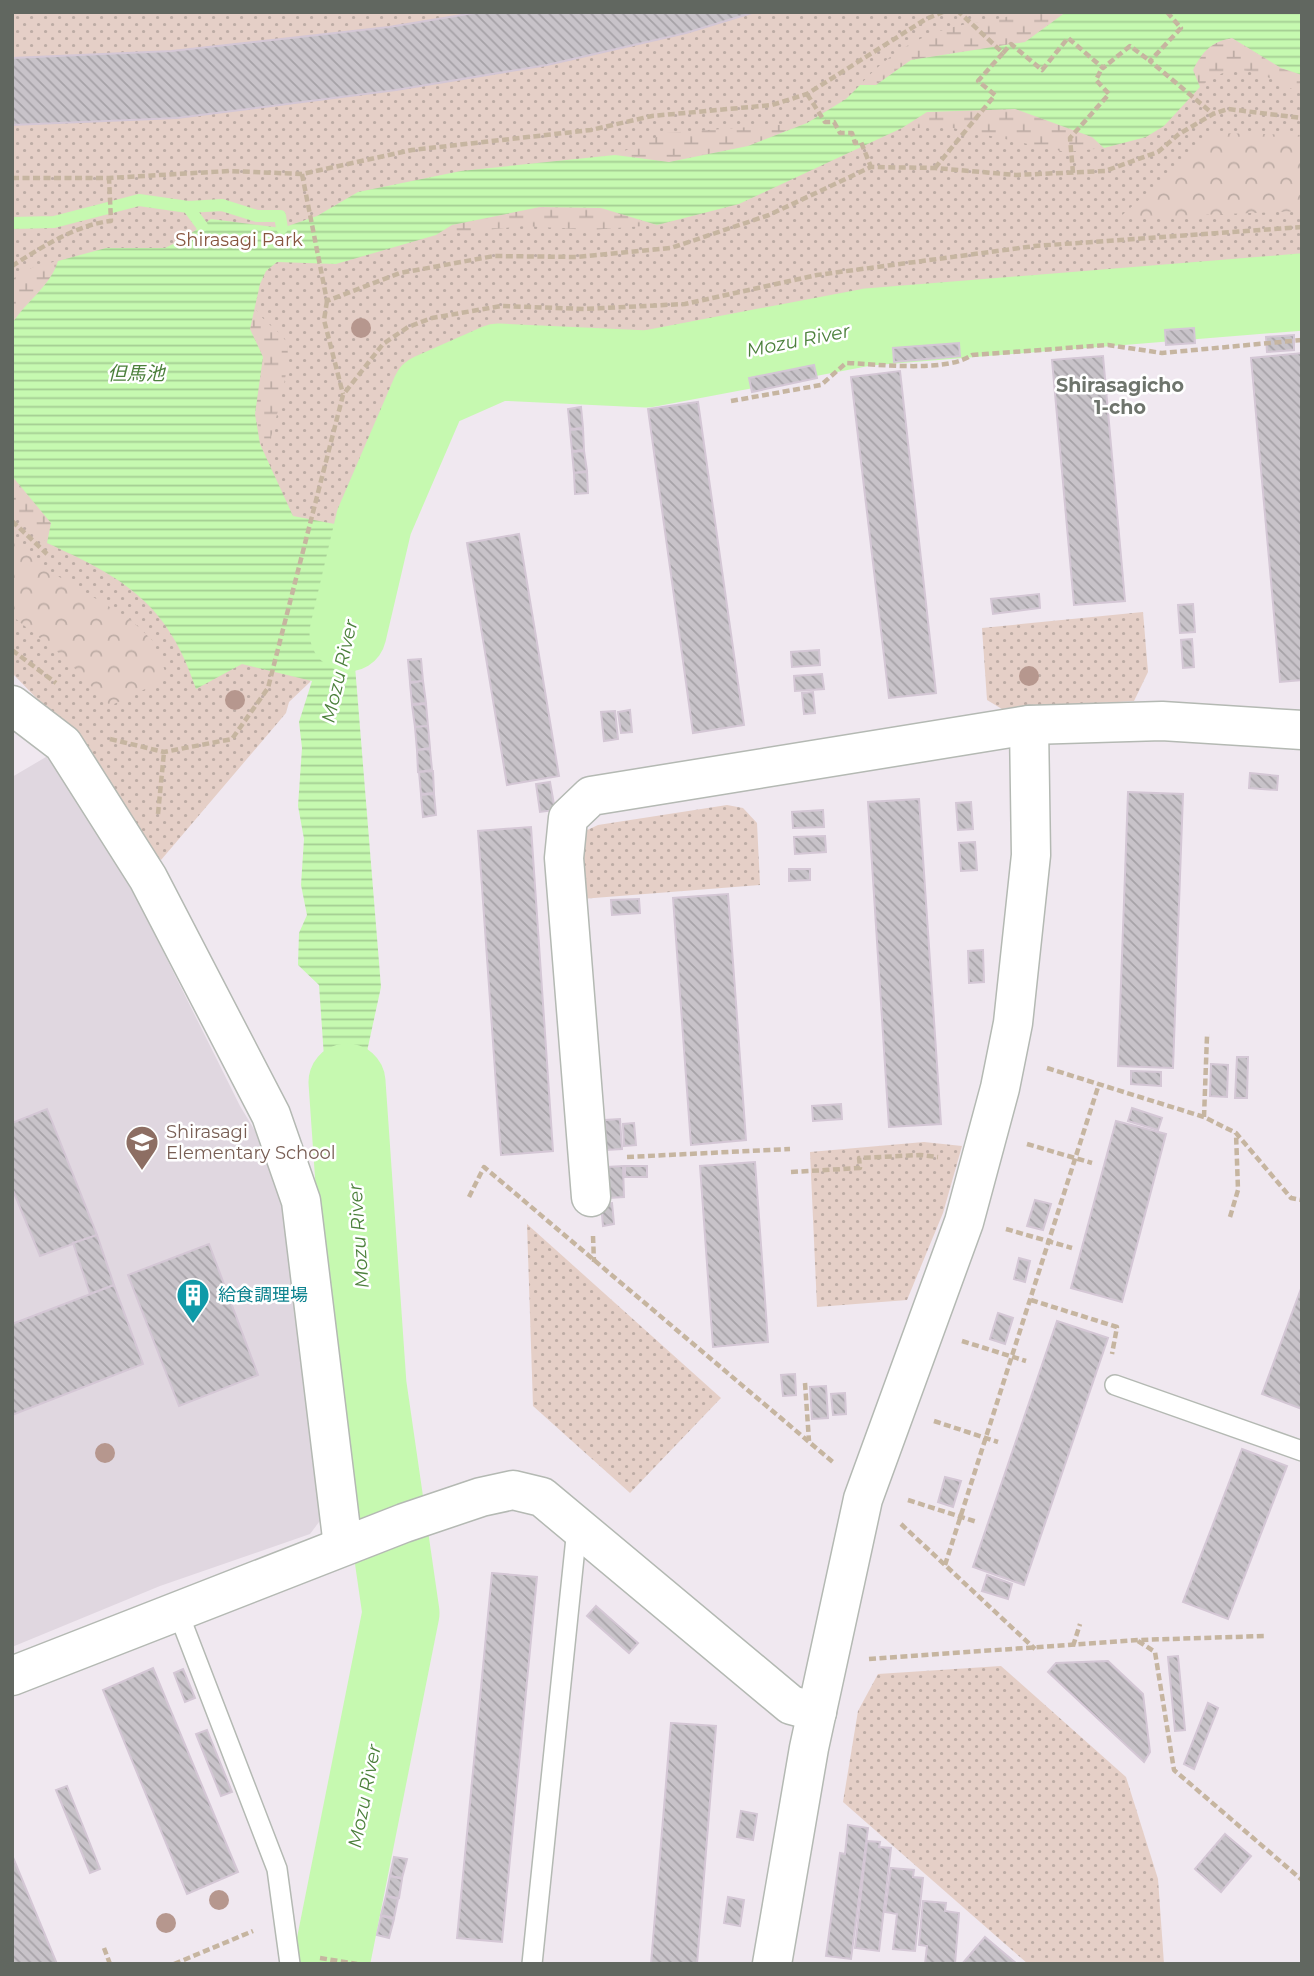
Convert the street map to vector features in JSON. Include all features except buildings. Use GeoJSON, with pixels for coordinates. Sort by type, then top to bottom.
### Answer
{"type":"FeatureCollection","features":[{"type":"Feature","properties":{"kind":"street"},"geometry":{"type":"LineString","coordinates":[[12,705],[63,744],[148,878],[271,1115],[301,1201],[355,1541]]}},
{"type":"Feature","properties":{"kind":"street"},"geometry":{"type":"LineString","coordinates":[[591,1197],[564,858],[568,818],[592,796],[1028,725],[1162,721],[1302,730]]}},
{"type":"Feature","properties":{"kind":"street"},"geometry":{"type":"LineString","coordinates":[[772,1964],[817,1712],[863,1499],[964,1222],[1000,1088],[1015,1010],[1031,855],[1028,725]]}},
{"type":"Feature","properties":{"kind":"street"},"geometry":{"type":"LineString","coordinates":[[12,1676],[355,1541],[481,1497],[513,1490],[542,1497],[791,1705],[817,1712]]}},
{"type":"Feature","properties":{"kind":"lane"},"geometry":{"type":"LineString","coordinates":[[1115,1385],[1302,1451]]}},
{"type":"Feature","properties":{"kind":"lane"},"geometry":{"type":"LineString","coordinates":[[532,1964],[577,1528]]}},
{"type":"Feature","properties":{"kind":"lane"},"geometry":{"type":"LineString","coordinates":[[178,1612],[277,1870],[286,1918],[290,1964]]}},
{"type":"Feature","properties":{"kind":"path"},"geometry":{"type":"LineString","coordinates":[[12,178],[109,178],[229,171],[302,174],[412,150],[591,131],[678,113],[772,105],[807,93],[926,19],[943,12]]}},
{"type":"Feature","properties":{"kind":"path"},"geometry":{"type":"LineString","coordinates":[[959,12],[1003,53]]}},
{"type":"Feature","properties":{"kind":"path"},"geometry":{"type":"LineString","coordinates":[[1150,61],[1181,28],[1167,12]]}},
{"type":"Feature","properties":{"kind":"path"},"geometry":{"type":"LineString","coordinates":[[935,168],[995,95],[978,81],[1011,44],[1042,70],[1068,38],[1102,68]]}},
{"type":"Feature","properties":{"kind":"path"},"geometry":{"type":"LineString","coordinates":[[1073,173],[1070,138],[1109,94],[1096,80],[1102,68],[1130,46],[1213,114]]}},
{"type":"Feature","properties":{"kind":"path"},"geometry":{"type":"LineString","coordinates":[[807,93],[825,122],[834,122],[840,133],[852,133],[855,143],[861,142],[871,167]]}},
{"type":"Feature","properties":{"kind":"path"},"geometry":{"type":"LineString","coordinates":[[327,301],[400,273],[494,256],[577,257],[671,248],[769,215],[871,167],[935,168],[1016,175],[1105,171],[1158,152],[1179,134],[1227,109],[1302,118]]}},
{"type":"Feature","properties":{"kind":"path"},"geometry":{"type":"LineString","coordinates":[[302,174],[327,301],[324,320],[344,395]]}},
{"type":"Feature","properties":{"kind":"path"},"geometry":{"type":"LineString","coordinates":[[12,266],[33,252],[99,222],[111,221],[109,178]]}},
{"type":"Feature","properties":{"kind":"path"},"geometry":{"type":"LineString","coordinates":[[104,737],[164,752],[232,739],[268,688],[344,395],[383,344],[408,327],[432,318],[501,306],[584,309],[685,304],[817,275],[1035,246],[1302,227]]}},
{"type":"Feature","properties":{"kind":"path"},"geometry":{"type":"LineString","coordinates":[[731,401],[821,385],[846,363],[962,362],[972,355],[1108,345],[1162,353],[1302,340]]}},
{"type":"Feature","properties":{"kind":"path"},"geometry":{"type":"LineString","coordinates":[[12,521],[15,528],[47,554]]}},
{"type":"Feature","properties":{"kind":"path"},"geometry":{"type":"LineString","coordinates":[[12,650],[48,674],[64,692]]}},
{"type":"Feature","properties":{"kind":"path"},"geometry":{"type":"LineString","coordinates":[[1205,1118],[1207,1036],[1210,1036]]}},
{"type":"Feature","properties":{"kind":"path"},"geometry":{"type":"LineString","coordinates":[[1040,1066],[1205,1118],[1236,1133],[1291,1198],[1302,1200]]}},
{"type":"Feature","properties":{"kind":"path"},"geometry":{"type":"LineString","coordinates":[[945,1565],[1099,1084]]}},
{"type":"Feature","properties":{"kind":"path"},"geometry":{"type":"LineString","coordinates":[[1230,1217],[1238,1190],[1236,1133]]}},
{"type":"Feature","properties":{"kind":"path"},"geometry":{"type":"LineString","coordinates":[[1020,1142],[1092,1163]]}},
{"type":"Feature","properties":{"kind":"path"},"geometry":{"type":"LineString","coordinates":[[587,1159],[790,1149]]}},
{"type":"Feature","properties":{"kind":"path"},"geometry":{"type":"LineString","coordinates":[[791,1172],[860,1168],[859,1158],[920,1154],[942,1157]]}},
{"type":"Feature","properties":{"kind":"path"},"geometry":{"type":"LineString","coordinates":[[469,1197],[484,1167],[837,1465]]}},
{"type":"Feature","properties":{"kind":"path"},"geometry":{"type":"LineString","coordinates":[[995,1226],[1072,1248]]}},
{"type":"Feature","properties":{"kind":"path"},"geometry":{"type":"LineString","coordinates":[[1031,1300],[1117,1327],[1107,1379],[1115,1385]]}},
{"type":"Feature","properties":{"kind":"path"},"geometry":{"type":"LineString","coordinates":[[955,1338],[1026,1361]]}},
{"type":"Feature","properties":{"kind":"path"},"geometry":{"type":"LineString","coordinates":[[805,1383],[809,1442]]}},
{"type":"Feature","properties":{"kind":"path"},"geometry":{"type":"LineString","coordinates":[[926,1419],[998,1441]]}},
{"type":"Feature","properties":{"kind":"path"},"geometry":{"type":"LineString","coordinates":[[897,1496],[977,1522]]}},
{"type":"Feature","properties":{"kind":"path"},"geometry":{"type":"LineString","coordinates":[[899,1522],[1035,1649]]}},
{"type":"Feature","properties":{"kind":"path"},"geometry":{"type":"LineString","coordinates":[[1073,1646],[1080,1624]]}},
{"type":"Feature","properties":{"kind":"path"},"geometry":{"type":"LineString","coordinates":[[863,1659],[1138,1640],[1264,1636]]}},
{"type":"Feature","properties":{"kind":"path"},"geometry":{"type":"LineString","coordinates":[[1138,1640],[1155,1652],[1174,1770],[1302,1880]]}},
{"type":"Feature","properties":{"kind":"path"},"geometry":{"type":"LineString","coordinates":[[174,1964],[286,1918]]}},
{"type":"Feature","properties":{"kind":"path"},"geometry":{"type":"LineString","coordinates":[[104,1948],[110,1964]]}},
{"type":"Feature","properties":{"kind":"path"},"geometry":{"type":"LineString","coordinates":[[323,1958],[356,1964]]}},
{"type":"Feature","properties":{"kind":"shaded area","name":"Shirasagi Elementary School"},"geometry":{"type":"Polygon","coordinates":[[[51,754],[136,897],[240,1106],[260,1139],[282,1204],[322,1518],[310,1534],[160,1586],[12,1647],[12,777],[51,754]]]}},
{"type":"Feature","properties":{"kind":"green space","name":"Shirasagi Park"},"geometry":{"type":"Polygon","coordinates":[[[12,12],[1302,12],[1302,281],[804,319],[637,354],[497,344],[414,383],[372,503],[358,525],[310,682],[289,702],[286,713],[161,860],[136,831],[87,750],[12,673],[12,12]]]}},
{"type":"Feature","properties":{"kind":"green space"},"geometry":{"type":"Polygon","coordinates":[[[1021,12],[1066,12],[1025,42],[911,60],[876,85],[860,85],[883,62],[922,38],[951,28],[1021,12]]]}},
{"type":"Feature","properties":{"kind":"green space"},"geometry":{"type":"Polygon","coordinates":[[[1233,38],[1281,68],[1302,75],[1302,94],[1263,75],[1239,70],[1214,77],[1200,87],[1193,70],[1200,58],[1208,48],[1233,38]]]}},
{"type":"Feature","properties":{"kind":"green space"},"geometry":{"type":"Polygon","coordinates":[[[1015,109],[1092,137],[1104,148],[1066,152],[953,128],[902,128],[927,112],[1015,109]]]}},
{"type":"Feature","properties":{"kind":"green space"},"geometry":{"type":"Polygon","coordinates":[[[806,123],[748,146],[669,162],[615,155],[666,133],[806,123]]]}},
{"type":"Feature","properties":{"kind":"green space"},"geometry":{"type":"Polygon","coordinates":[[[1213,133],[1302,135],[1302,211],[1119,218],[1213,133]]]}},
{"type":"Feature","properties":{"kind":"green space"},"geometry":{"type":"Polygon","coordinates":[[[540,207],[601,208],[657,225],[590,230],[524,226],[436,235],[452,225],[540,207]]]}},
{"type":"Feature","properties":{"kind":"green space"},"geometry":{"type":"Polygon","coordinates":[[[58,261],[53,276],[12,324],[12,279],[35,266],[58,261]]]}},
{"type":"Feature","properties":{"kind":"green space"},"geometry":{"type":"Polygon","coordinates":[[[255,308],[282,336],[288,349],[285,378],[266,457],[255,414],[263,357],[250,329],[255,308]]]}},
{"type":"Feature","properties":{"kind":"green space"},"geometry":{"type":"Polygon","coordinates":[[[12,476],[51,523],[47,543],[12,506],[12,476]]]}},
{"type":"Feature","properties":{"kind":"green space"},"geometry":{"type":"Polygon","coordinates":[[[12,541],[51,572],[130,619],[152,640],[168,678],[110,706],[64,657],[12,616],[12,541]]]}},
{"type":"Feature","properties":{"kind":"green space"},"geometry":{"type":"Polygon","coordinates":[[[1143,612],[1148,672],[1134,701],[1002,709],[987,700],[982,628],[1143,612]]]}},
{"type":"Feature","properties":{"kind":"green space"},"geometry":{"type":"Polygon","coordinates":[[[727,805],[743,808],[757,823],[760,885],[581,899],[583,832],[598,825],[727,805]]]}},
{"type":"Feature","properties":{"kind":"green space"},"geometry":{"type":"Polygon","coordinates":[[[924,1142],[962,1146],[943,1213],[907,1300],[817,1307],[810,1152],[924,1142]]]}},
{"type":"Feature","properties":{"kind":"green space"},"geometry":{"type":"Polygon","coordinates":[[[527,1224],[721,1398],[630,1493],[533,1406],[527,1224]]]}},
{"type":"Feature","properties":{"kind":"green space"},"geometry":{"type":"Polygon","coordinates":[[[1001,1666],[1126,1777],[1158,1879],[1164,1964],[1028,1964],[843,1802],[858,1711],[878,1674],[1001,1666]]]}},
{"type":"Feature","properties":{"kind":"water","name":"但馬池"},"geometry":{"type":"Polygon","coordinates":[[[1066,12],[1302,12],[1302,75],[1281,68],[1232,38],[1213,45],[1200,58],[1193,70],[1200,87],[1164,126],[1146,137],[1104,148],[1092,137],[1015,109],[927,112],[902,128],[739,204],[657,225],[601,208],[540,207],[452,225],[436,235],[336,264],[277,262],[266,271],[260,284],[250,329],[263,357],[255,414],[260,444],[293,516],[382,533],[355,666],[381,987],[361,1079],[361,1185],[345,1186],[342,1154],[326,1086],[319,985],[298,965],[299,933],[307,915],[301,885],[304,839],[298,806],[302,748],[299,722],[312,681],[242,664],[196,689],[172,635],[141,598],[100,569],[47,543],[51,523],[12,476],[12,324],[44,286],[58,261],[106,248],[165,248],[211,219],[282,228],[317,216],[358,192],[461,171],[615,155],[669,162],[748,146],[807,123],[846,99],[860,85],[876,85],[911,60],[1025,42],[1066,12]]]}},
{"type":"Feature","properties":{"kind":"waterway"},"geometry":{"type":"LineString","coordinates":[[12,223],[54,222],[139,200],[188,207],[202,226]]}},
{"type":"Feature","properties":{"kind":"waterway"},"geometry":{"type":"LineString","coordinates":[[188,207],[222,205],[257,216],[280,216],[282,228]]}},
{"type":"Feature","properties":{"kind":"waterway","name":"Mozu River"},"geometry":{"type":"LineString","coordinates":[[348,633],[374,522],[430,392],[498,362],[647,369],[868,327],[1302,292]]}},
{"type":"Feature","properties":{"kind":"waterway","name":"Mozu River"},"geometry":{"type":"LineString","coordinates":[[331,1964],[401,1613],[368,1385],[347,1082]]}},
{"type":"Feature","properties":{"kind":"place","name":"Shirasagi Elementary School"},"geometry":{"type":"Point","coordinates":[142,1172]}},
{"type":"Feature","properties":{"kind":"place","name":"給食調理場"},"geometry":{"type":"Point","coordinates":[193,1325]}},
{"type":"Feature","properties":{"kind":"district","name":"Shirasagicho 1-cho"},"geometry":{"type":"Point","coordinates":[1120,396]}}]}
